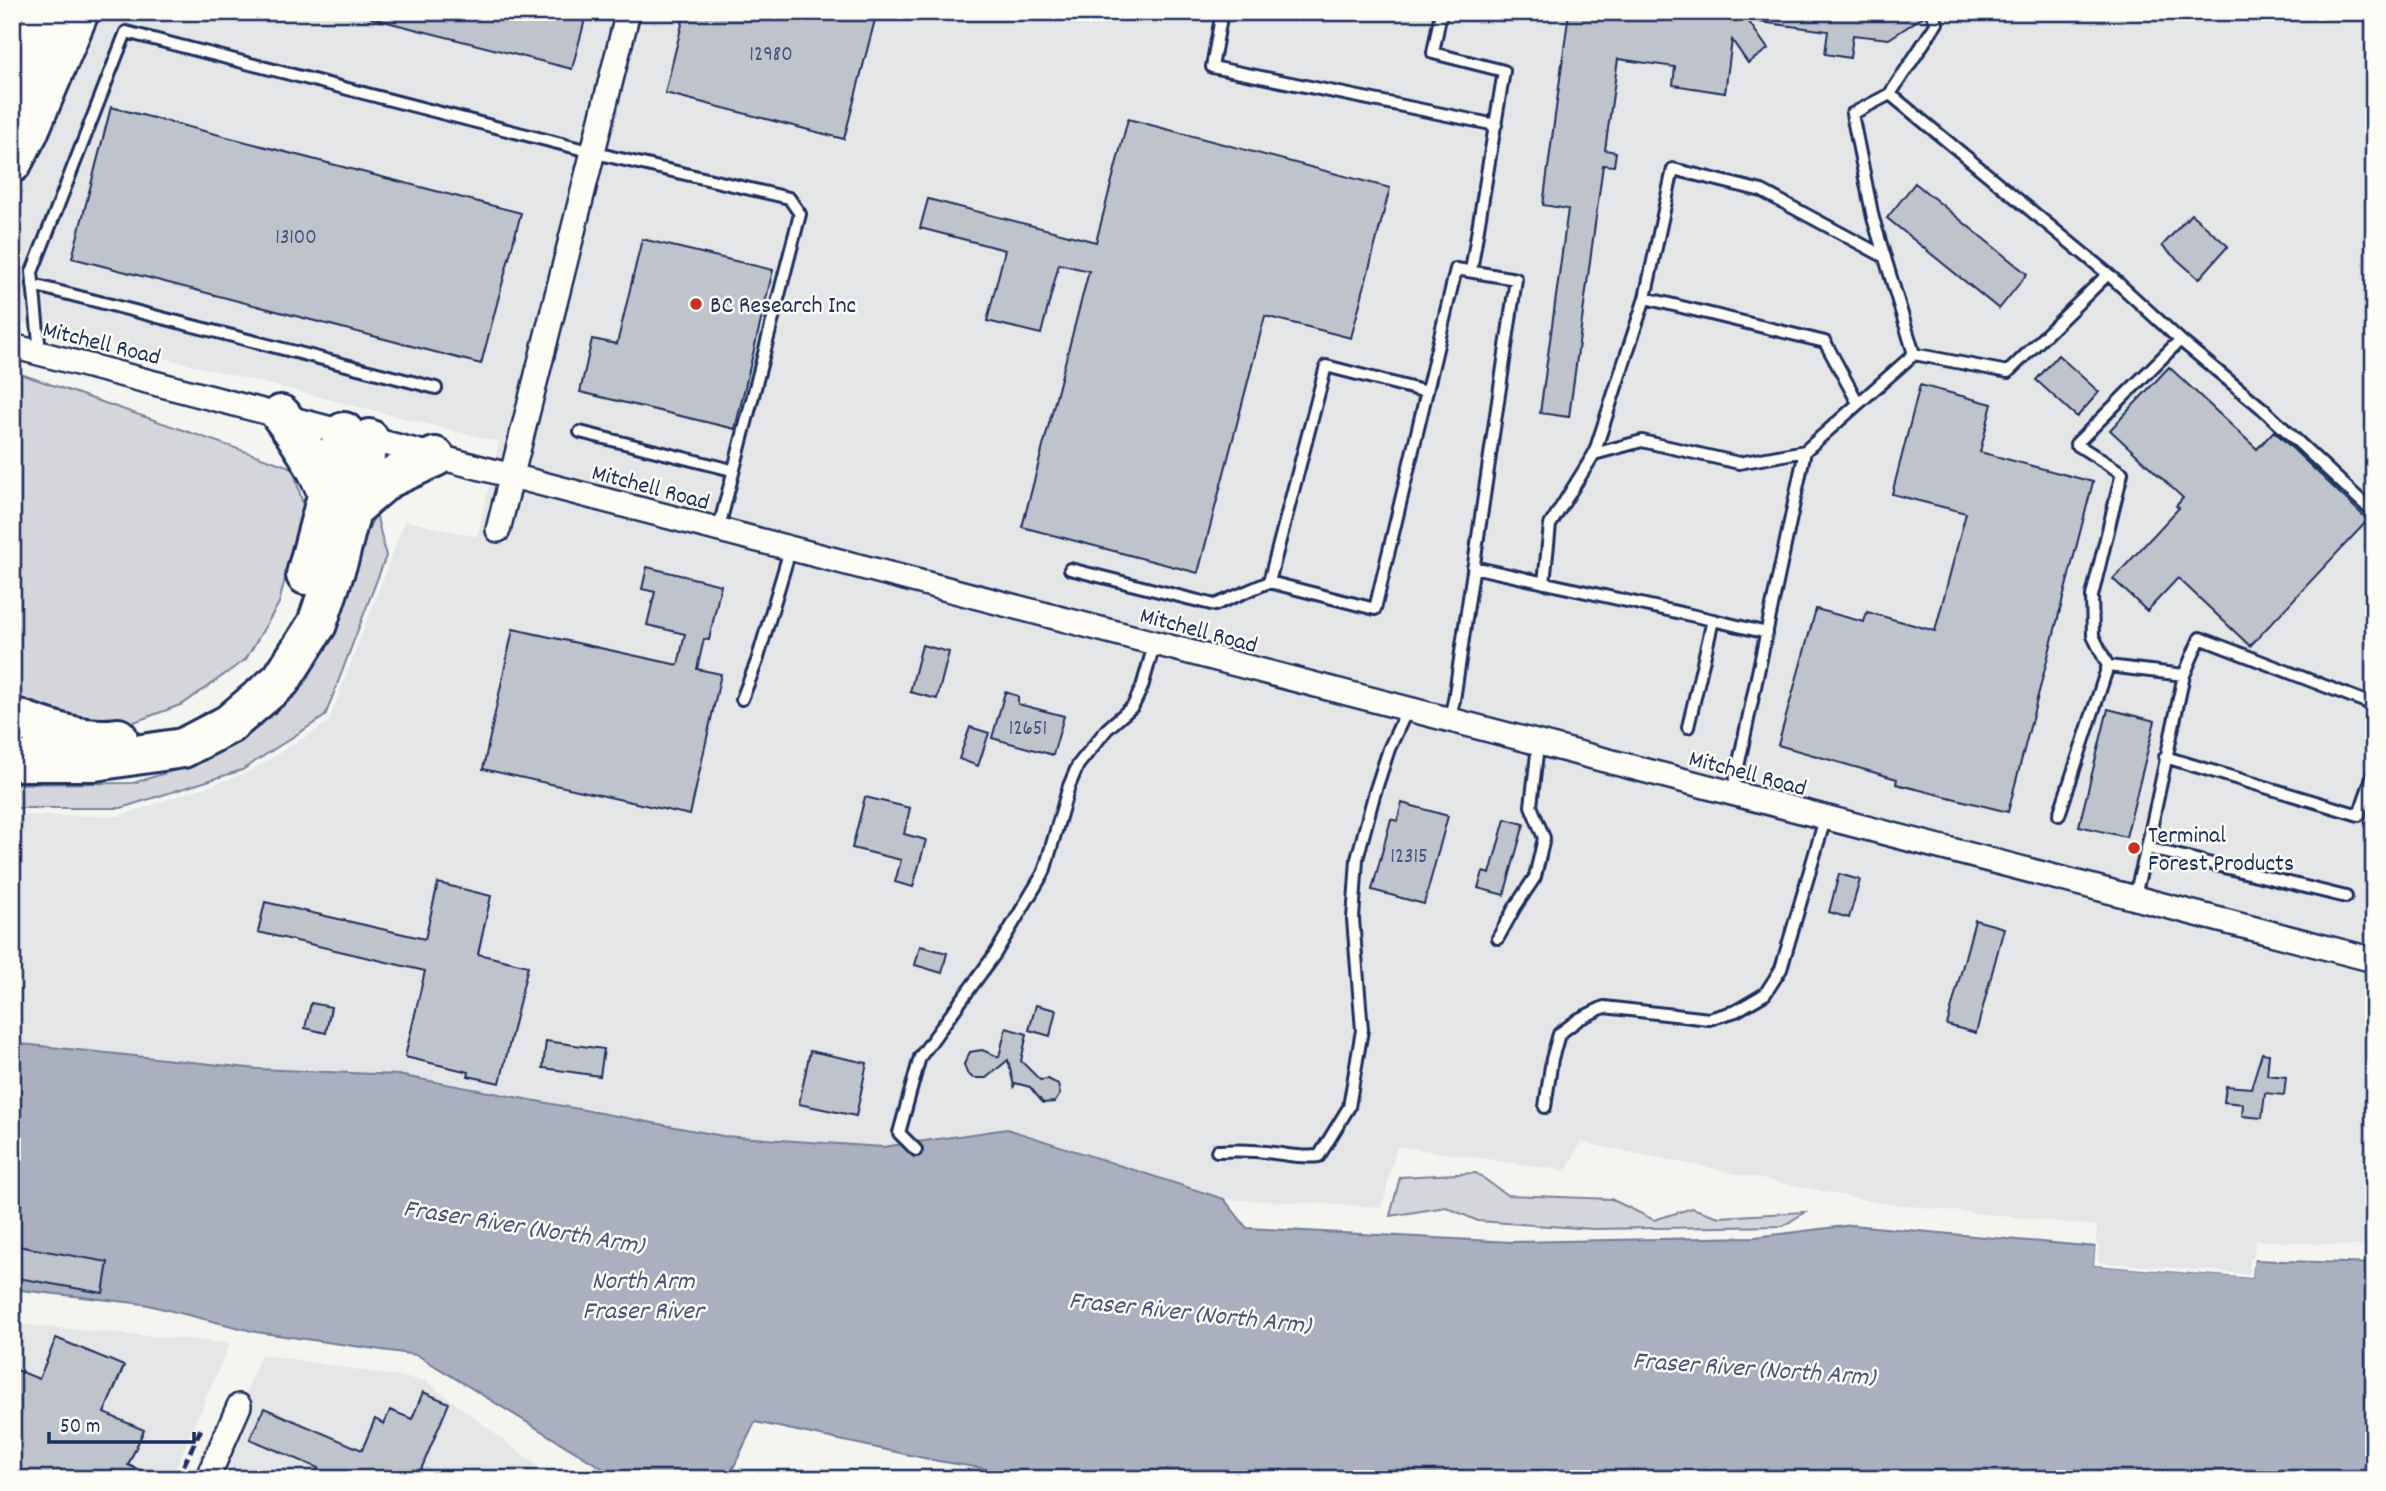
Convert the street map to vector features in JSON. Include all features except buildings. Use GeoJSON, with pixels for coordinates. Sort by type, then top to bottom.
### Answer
{"type":"FeatureCollection","features":[{"type":"Feature","properties":{"kind":"highway"},"geometry":{"type":"LineString","coordinates":[[12,90],[46,12]]}},
{"type":"Feature","properties":{"kind":"highway"},"geometry":{"type":"LineString","coordinates":[[12,163],[28,133],[79,12]]}},
{"type":"Feature","properties":{"kind":"highway"},"geometry":{"type":"LineString","coordinates":[[281,415],[300,438],[339,501]]}},
{"type":"Feature","properties":{"kind":"highway"},"geometry":{"type":"LineString","coordinates":[[12,761],[95,761],[183,748],[229,724],[281,680],[317,624],[339,501],[356,435]]}},
{"type":"Feature","properties":{"kind":"highway"},"geometry":{"type":"LineString","coordinates":[[12,717],[57,733],[108,739],[161,732],[203,715],[233,693],[264,663],[281,639],[294,613],[313,552],[339,501],[435,457]]}},
{"type":"Feature","properties":{"kind":"street"},"geometry":{"type":"LineString","coordinates":[[498,530],[628,12]]}},
{"type":"Feature","properties":{"kind":"street","name":"Mitchell Road"},"geometry":{"type":"LineString","coordinates":[[12,346],[1538,745],[2374,960]]}},
{"type":"Feature","properties":{"kind":"street"},"geometry":{"type":"LineString","coordinates":[[207,1479],[239,1406]]}},
{"type":"Feature","properties":{"kind":"lane"},"geometry":{"type":"LineString","coordinates":[[1222,12],[1212,67],[1496,125]]}},
{"type":"Feature","properties":{"kind":"lane"},"geometry":{"type":"LineString","coordinates":[[1441,12],[1433,53],[1504,71],[1471,271]]}},
{"type":"Feature","properties":{"kind":"lane"},"geometry":{"type":"LineString","coordinates":[[1914,354],[1873,218],[1852,114],[1890,94],[1937,23],[1931,12]]}},
{"type":"Feature","properties":{"kind":"lane"},"geometry":{"type":"LineString","coordinates":[[40,354],[32,272],[126,32],[593,152],[789,198],[800,214],[718,531]]}},
{"type":"Feature","properties":{"kind":"lane"},"geometry":{"type":"LineString","coordinates":[[1890,94],[2108,274],[2180,340],[2263,409],[2374,513]]}},
{"type":"Feature","properties":{"kind":"lane"},"geometry":{"type":"LineString","coordinates":[[1544,583],[1550,525],[1594,454],[1645,298],[1673,169],[1762,191],[1885,257]]}},
{"type":"Feature","properties":{"kind":"lane"},"geometry":{"type":"LineString","coordinates":[[1070,569],[1215,605],[1269,582],[1375,609],[1456,269],[1516,279],[1449,721]]}},
{"type":"Feature","properties":{"kind":"lane"},"geometry":{"type":"LineString","coordinates":[[1914,354],[2008,372],[2108,274]]}},
{"type":"Feature","properties":{"kind":"lane"},"geometry":{"type":"LineString","coordinates":[[33,285],[436,388]]}},
{"type":"Feature","properties":{"kind":"lane"},"geometry":{"type":"LineString","coordinates":[[1645,298],[1825,342],[1858,404]]}},
{"type":"Feature","properties":{"kind":"lane"},"geometry":{"type":"LineString","coordinates":[[2059,816],[2108,666],[2093,636],[2092,596],[2122,473],[2076,444],[2180,340]]}},
{"type":"Feature","properties":{"kind":"lane"},"geometry":{"type":"LineString","coordinates":[[1594,454],[1642,441],[1740,463],[1805,451],[1914,354]]}},
{"type":"Feature","properties":{"kind":"lane"},"geometry":{"type":"LineString","coordinates":[[1269,582],[1326,366],[1427,392]]}},
{"type":"Feature","properties":{"kind":"lane"},"geometry":{"type":"LineString","coordinates":[[580,432],[732,470]]}},
{"type":"Feature","properties":{"kind":"lane"},"geometry":{"type":"LineString","coordinates":[[1732,795],[1805,451]]}},
{"type":"Feature","properties":{"kind":"lane"},"geometry":{"type":"LineString","coordinates":[[742,699],[757,661],[790,550]]}},
{"type":"Feature","properties":{"kind":"lane"},"geometry":{"type":"LineString","coordinates":[[1473,567],[1767,633]]}},
{"type":"Feature","properties":{"kind":"lane"},"geometry":{"type":"LineString","coordinates":[[1688,727],[1713,620]]}},
{"type":"Feature","properties":{"kind":"lane"},"geometry":{"type":"LineString","coordinates":[[2134,899],[2184,675],[2200,638],[2374,705]]}},
{"type":"Feature","properties":{"kind":"lane"},"geometry":{"type":"LineString","coordinates":[[916,1150],[899,1133],[920,1057],[995,954],[1044,872],[1069,786],[1078,765],[1107,729],[1133,706],[1142,687],[1154,645]]}},
{"type":"Feature","properties":{"kind":"lane"},"geometry":{"type":"LineString","coordinates":[[2108,666],[2184,675]]}},
{"type":"Feature","properties":{"kind":"lane"},"geometry":{"type":"LineString","coordinates":[[1217,1151],[1244,1150],[1299,1158],[1318,1156],[1349,1107],[1362,1030],[1353,919],[1357,859],[1389,749],[1406,710]]}},
{"type":"Feature","properties":{"kind":"lane"},"geometry":{"type":"LineString","coordinates":[[1498,938],[1535,877],[1544,838],[1531,806],[1538,745]]}},
{"type":"Feature","properties":{"kind":"lane"},"geometry":{"type":"LineString","coordinates":[[2165,757],[2359,815],[2374,772]]}},
{"type":"Feature","properties":{"kind":"lane"},"geometry":{"type":"LineString","coordinates":[[1545,1107],[1552,1059],[1559,1034],[1579,1019],[1604,1007],[1710,1019],[1736,1011],[1765,994],[1781,969],[1825,819]]}},
{"type":"Feature","properties":{"kind":"lane"},"geometry":{"type":"LineString","coordinates":[[2147,848],[2346,897]]}},
{"type":"Feature","properties":{"kind":"shaded area"},"geometry":{"type":"Polygon","coordinates":[[[12,12],[2374,12],[2374,1247],[2255,1240],[2252,1278],[2094,1265],[2097,1226],[1880,1203],[1581,1142],[1566,1171],[1397,1146],[1382,1207],[1224,1199],[1007,1129],[883,1147],[723,1136],[398,1075],[258,1069],[12,1043],[12,815],[119,816],[247,773],[328,723],[405,521],[477,537],[499,442],[12,320],[12,12]]]}},
{"type":"Feature","properties":{"kind":"shaded area"},"geometry":{"type":"Polygon","coordinates":[[[12,371],[293,468],[303,505],[279,603],[246,659],[183,704],[134,722],[68,719],[12,700],[12,371]]]}},
{"type":"Feature","properties":{"kind":"shaded area"},"geometry":{"type":"Polygon","coordinates":[[[376,513],[386,556],[325,716],[242,770],[121,808],[12,808],[12,784],[133,783],[192,765],[250,731],[293,690],[376,513]]]}},
{"type":"Feature","properties":{"kind":"shaded area"},"geometry":{"type":"Polygon","coordinates":[[[1476,1173],[1507,1195],[1611,1199],[1654,1220],[1692,1208],[1719,1217],[1805,1212],[1783,1226],[1593,1229],[1478,1221],[1446,1207],[1390,1216],[1400,1177],[1476,1173]]]}},
{"type":"Feature","properties":{"kind":"shaded area"},"geometry":{"type":"Polygon","coordinates":[[[12,1324],[230,1343],[171,1479],[12,1479],[12,1324]]]}},
{"type":"Feature","properties":{"kind":"shaded area"},"geometry":{"type":"Polygon","coordinates":[[[261,1354],[426,1381],[555,1479],[211,1479],[261,1354]]]}},
{"type":"Feature","properties":{"kind":"water","name":"North Arm Fraser River"},"geometry":{"type":"Polygon","coordinates":[[[12,1043],[258,1069],[398,1075],[723,1136],[883,1147],[1007,1129],[1224,1199],[1247,1228],[1511,1242],[1755,1237],[1852,1225],[2096,1247],[2094,1265],[2252,1278],[2253,1260],[2374,1264],[2374,1479],[1049,1479],[938,1461],[755,1422],[728,1479],[615,1479],[610,1473],[417,1355],[256,1332],[144,1304],[12,1289],[12,1043]]]}},
{"type":"Feature","properties":{"kind":"pier"},"geometry":{"type":"Polygon","coordinates":[[[2096,1243],[2099,1246],[2098,1262],[2249,1274],[2250,1259],[2254,1256],[2252,1278],[2094,1265],[2096,1243]]]}},
{"type":"Feature","properties":{"kind":"railway"},"geometry":{"type":"LineString","coordinates":[[177,1479],[203,1425]]}},
{"type":"Feature","properties":{"kind":"place","name":"BC Research Inc"},"geometry":{"type":"Point","coordinates":[696,304]}},
{"type":"Feature","properties":{"kind":"place","name":"Terminal Forest Products"},"geometry":{"type":"Point","coordinates":[2134,848]}},
{"type":"Feature","properties":{"kind":"water label","name":"Fraser River (North Arm)"},"geometry":{"type":"Point","coordinates":[524,1225]}},
{"type":"Feature","properties":{"kind":"water label","name":"Fraser River (North Arm)"},"geometry":{"type":"Point","coordinates":[1190,1311]}},
{"type":"Feature","properties":{"kind":"water label","name":"Fraser River (North Arm)"},"geometry":{"type":"Point","coordinates":[1754,1367]}}]}
